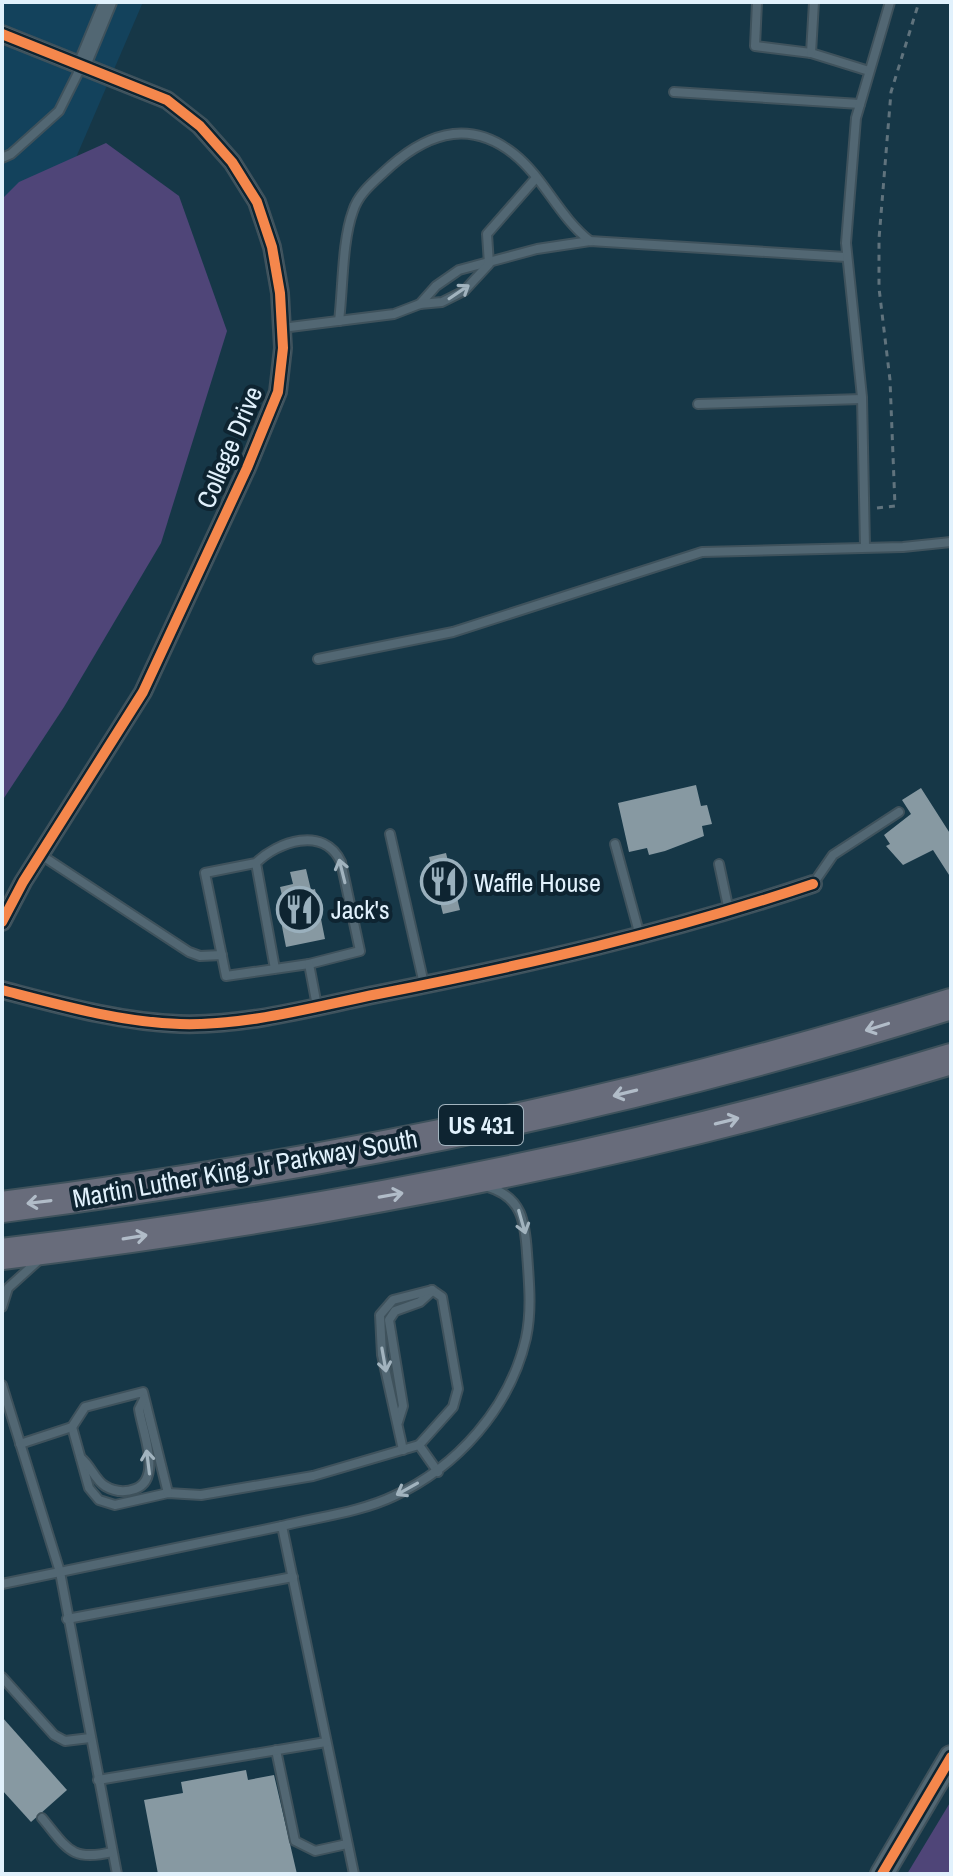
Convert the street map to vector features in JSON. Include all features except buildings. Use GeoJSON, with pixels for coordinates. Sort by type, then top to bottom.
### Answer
{"type":"FeatureCollection","features":[{"type":"Feature","properties":{"kind":"highway","name":"Martin Luther King Jr Parkway South"},"geometry":{"type":"LineString","coordinates":[[2,1207],[141,1189],[386,1145],[564,1107],[856,1034],[951,1004]]}},
{"type":"Feature","properties":{"kind":"highway","name":"Martin Luther King Jr Parkway South"},"geometry":{"type":"LineString","coordinates":[[2,1254],[200,1228],[464,1181],[698,1129],[951,1059]]}},
{"type":"Feature","properties":{"kind":"street"},"geometry":{"type":"LineString","coordinates":[[82,65],[108,2]]}},
{"type":"Feature","properties":{"kind":"street","name":"College Drive"},"geometry":{"type":"LineString","coordinates":[[2,34],[167,100],[200,126],[232,162],[257,202],[272,247],[282,328],[278,392],[241,482],[143,692],[40,855],[2,922]]}},
{"type":"Feature","properties":{"kind":"street"},"geometry":{"type":"LineString","coordinates":[[2,990],[110,1016],[179,1024],[246,1020],[424,985],[640,937],[813,884]]}},
{"type":"Feature","properties":{"kind":"street"},"geometry":{"type":"LineString","coordinates":[[882,1874],[951,1757]]}},
{"type":"Feature","properties":{"kind":"lane"},"geometry":{"type":"LineString","coordinates":[[757,2],[755,46],[811,53],[869,71]]}},
{"type":"Feature","properties":{"kind":"lane"},"geometry":{"type":"LineString","coordinates":[[811,53],[814,2]]}},
{"type":"Feature","properties":{"kind":"lane"},"geometry":{"type":"LineString","coordinates":[[865,547],[862,399],[846,257],[860,104],[890,2]]}},
{"type":"Feature","properties":{"kind":"lane"},"geometry":{"type":"LineString","coordinates":[[2,158],[59,111],[82,65]]}},
{"type":"Feature","properties":{"kind":"lane"},"geometry":{"type":"LineString","coordinates":[[674,92],[860,104]]}},
{"type":"Feature","properties":{"kind":"lane"},"geometry":{"type":"LineString","coordinates":[[339,321],[353,211],[363,192],[408,149],[452,133],[479,136],[514,154],[563,215],[590,241]]}},
{"type":"Feature","properties":{"kind":"lane"},"geometry":{"type":"LineString","coordinates":[[282,328],[394,314],[420,304],[442,302],[464,291],[489,264],[487,234],[536,178]]}},
{"type":"Feature","properties":{"kind":"lane"},"geometry":{"type":"LineString","coordinates":[[420,304],[436,286],[459,270],[537,249],[590,241],[846,257]]}},
{"type":"Feature","properties":{"kind":"lane"},"geometry":{"type":"LineString","coordinates":[[698,404],[862,399]]}},
{"type":"Feature","properties":{"kind":"lane"},"geometry":{"type":"LineString","coordinates":[[318,659],[453,632],[702,552],[951,542]]}},
{"type":"Feature","properties":{"kind":"lane"},"geometry":{"type":"LineString","coordinates":[[813,884],[833,855],[899,812]]}},
{"type":"Feature","properties":{"kind":"lane"},"geometry":{"type":"LineString","coordinates":[[390,834],[424,985]]}},
{"type":"Feature","properties":{"kind":"lane"},"geometry":{"type":"LineString","coordinates":[[313,840],[323,842],[338,856],[360,951],[309,964],[226,976],[222,955],[205,873],[256,863],[277,845],[313,840]]}},
{"type":"Feature","properties":{"kind":"lane"},"geometry":{"type":"LineString","coordinates":[[615,844],[640,937]]}},
{"type":"Feature","properties":{"kind":"lane"},"geometry":{"type":"LineString","coordinates":[[40,855],[189,952],[200,956],[222,955]]}},
{"type":"Feature","properties":{"kind":"lane"},"geometry":{"type":"LineString","coordinates":[[256,863],[275,969]]}},
{"type":"Feature","properties":{"kind":"lane"},"geometry":{"type":"LineString","coordinates":[[719,864],[729,912]]}},
{"type":"Feature","properties":{"kind":"lane"},"geometry":{"type":"LineString","coordinates":[[309,964],[317,1006]]}},
{"type":"Feature","properties":{"kind":"lane"},"geometry":{"type":"LineString","coordinates":[[2,1584],[282,1526],[392,1498],[438,1472],[475,1438],[508,1387],[526,1339],[530,1303],[525,1219],[511,1198],[493,1188],[464,1181]]}},
{"type":"Feature","properties":{"kind":"lane"},"geometry":{"type":"LineString","coordinates":[[2,1307],[8,1288],[56,1247]]}},
{"type":"Feature","properties":{"kind":"lane"},"geometry":{"type":"LineString","coordinates":[[72,1427],[89,1488],[99,1500],[115,1505],[168,1493],[201,1495],[313,1476],[403,1450],[419,1445],[453,1407],[458,1389],[442,1297],[432,1290],[420,1302],[395,1311],[389,1320],[403,1406],[398,1424],[403,1450]]}},
{"type":"Feature","properties":{"kind":"lane"},"geometry":{"type":"LineString","coordinates":[[3,1391],[60,1572],[117,1874]]}},
{"type":"Feature","properties":{"kind":"lane"},"geometry":{"type":"LineString","coordinates":[[20,1444],[72,1427],[85,1407],[143,1392],[168,1493]]}},
{"type":"Feature","properties":{"kind":"lane"},"geometry":{"type":"LineString","coordinates":[[80,1457],[92,1466],[100,1484],[112,1490],[126,1492],[143,1486],[149,1476],[150,1464],[139,1409],[144,1399]]}},
{"type":"Feature","properties":{"kind":"lane"},"geometry":{"type":"LineString","coordinates":[[419,1445],[438,1472]]}},
{"type":"Feature","properties":{"kind":"lane"},"geometry":{"type":"LineString","coordinates":[[282,1526],[354,1874]]}},
{"type":"Feature","properties":{"kind":"lane"},"geometry":{"type":"LineString","coordinates":[[67,1619],[293,1577]]}},
{"type":"Feature","properties":{"kind":"lane"},"geometry":{"type":"LineString","coordinates":[[2,1677],[54,1735],[65,1741],[90,1738]]}},
{"type":"Feature","properties":{"kind":"lane"},"geometry":{"type":"LineString","coordinates":[[98,1780],[326,1742]]}},
{"type":"Feature","properties":{"kind":"lane"},"geometry":{"type":"LineString","coordinates":[[276,1750],[295,1841],[315,1851],[347,1844]]}},
{"type":"Feature","properties":{"kind":"lane"},"geometry":{"type":"LineString","coordinates":[[42,1818],[69,1850],[81,1857],[112,1852]]}},
{"type":"Feature","properties":{"kind":"path"},"geometry":{"type":"LineString","coordinates":[[864,509],[895,506],[890,380],[879,288],[879,239],[891,92],[919,2]]}},
{"type":"Feature","properties":{"kind":"shaded area"},"geometry":{"type":"Polygon","coordinates":[[[2,2],[143,2],[56,204],[2,283],[2,2]]]}},
{"type":"Feature","properties":{"kind":"shaded area"},"geometry":{"type":"Polygon","coordinates":[[[106,143],[179,196],[227,331],[161,543],[64,707],[2,801],[2,199],[19,182],[106,143]]]}},
{"type":"Feature","properties":{"kind":"shaded area"},"geometry":{"type":"Polygon","coordinates":[[[951,1801],[951,1874],[907,1874],[951,1801]]]}},
{"type":"Feature","properties":{"kind":"cycle path"},"geometry":{"type":"LineString","coordinates":[[2,34],[167,100],[200,126],[232,162],[257,202],[272,247],[280,293],[283,348],[278,392],[247,468],[143,692],[23,882],[2,922]]}},
{"type":"Feature","properties":{"kind":"cycle path"},"geometry":{"type":"LineString","coordinates":[[2,990],[90,1012],[158,1023],[205,1024],[255,1019],[597,946],[813,884]]}},
{"type":"Feature","properties":{"kind":"cycle path"},"geometry":{"type":"LineString","coordinates":[[882,1874],[951,1757]]}},
{"type":"Feature","properties":{"kind":"place","name":"Waffle House"},"geometry":{"type":"Point","coordinates":[443,882]}},
{"type":"Feature","properties":{"kind":"place","name":"Jack's"},"geometry":{"type":"Point","coordinates":[300,909]}}]}
